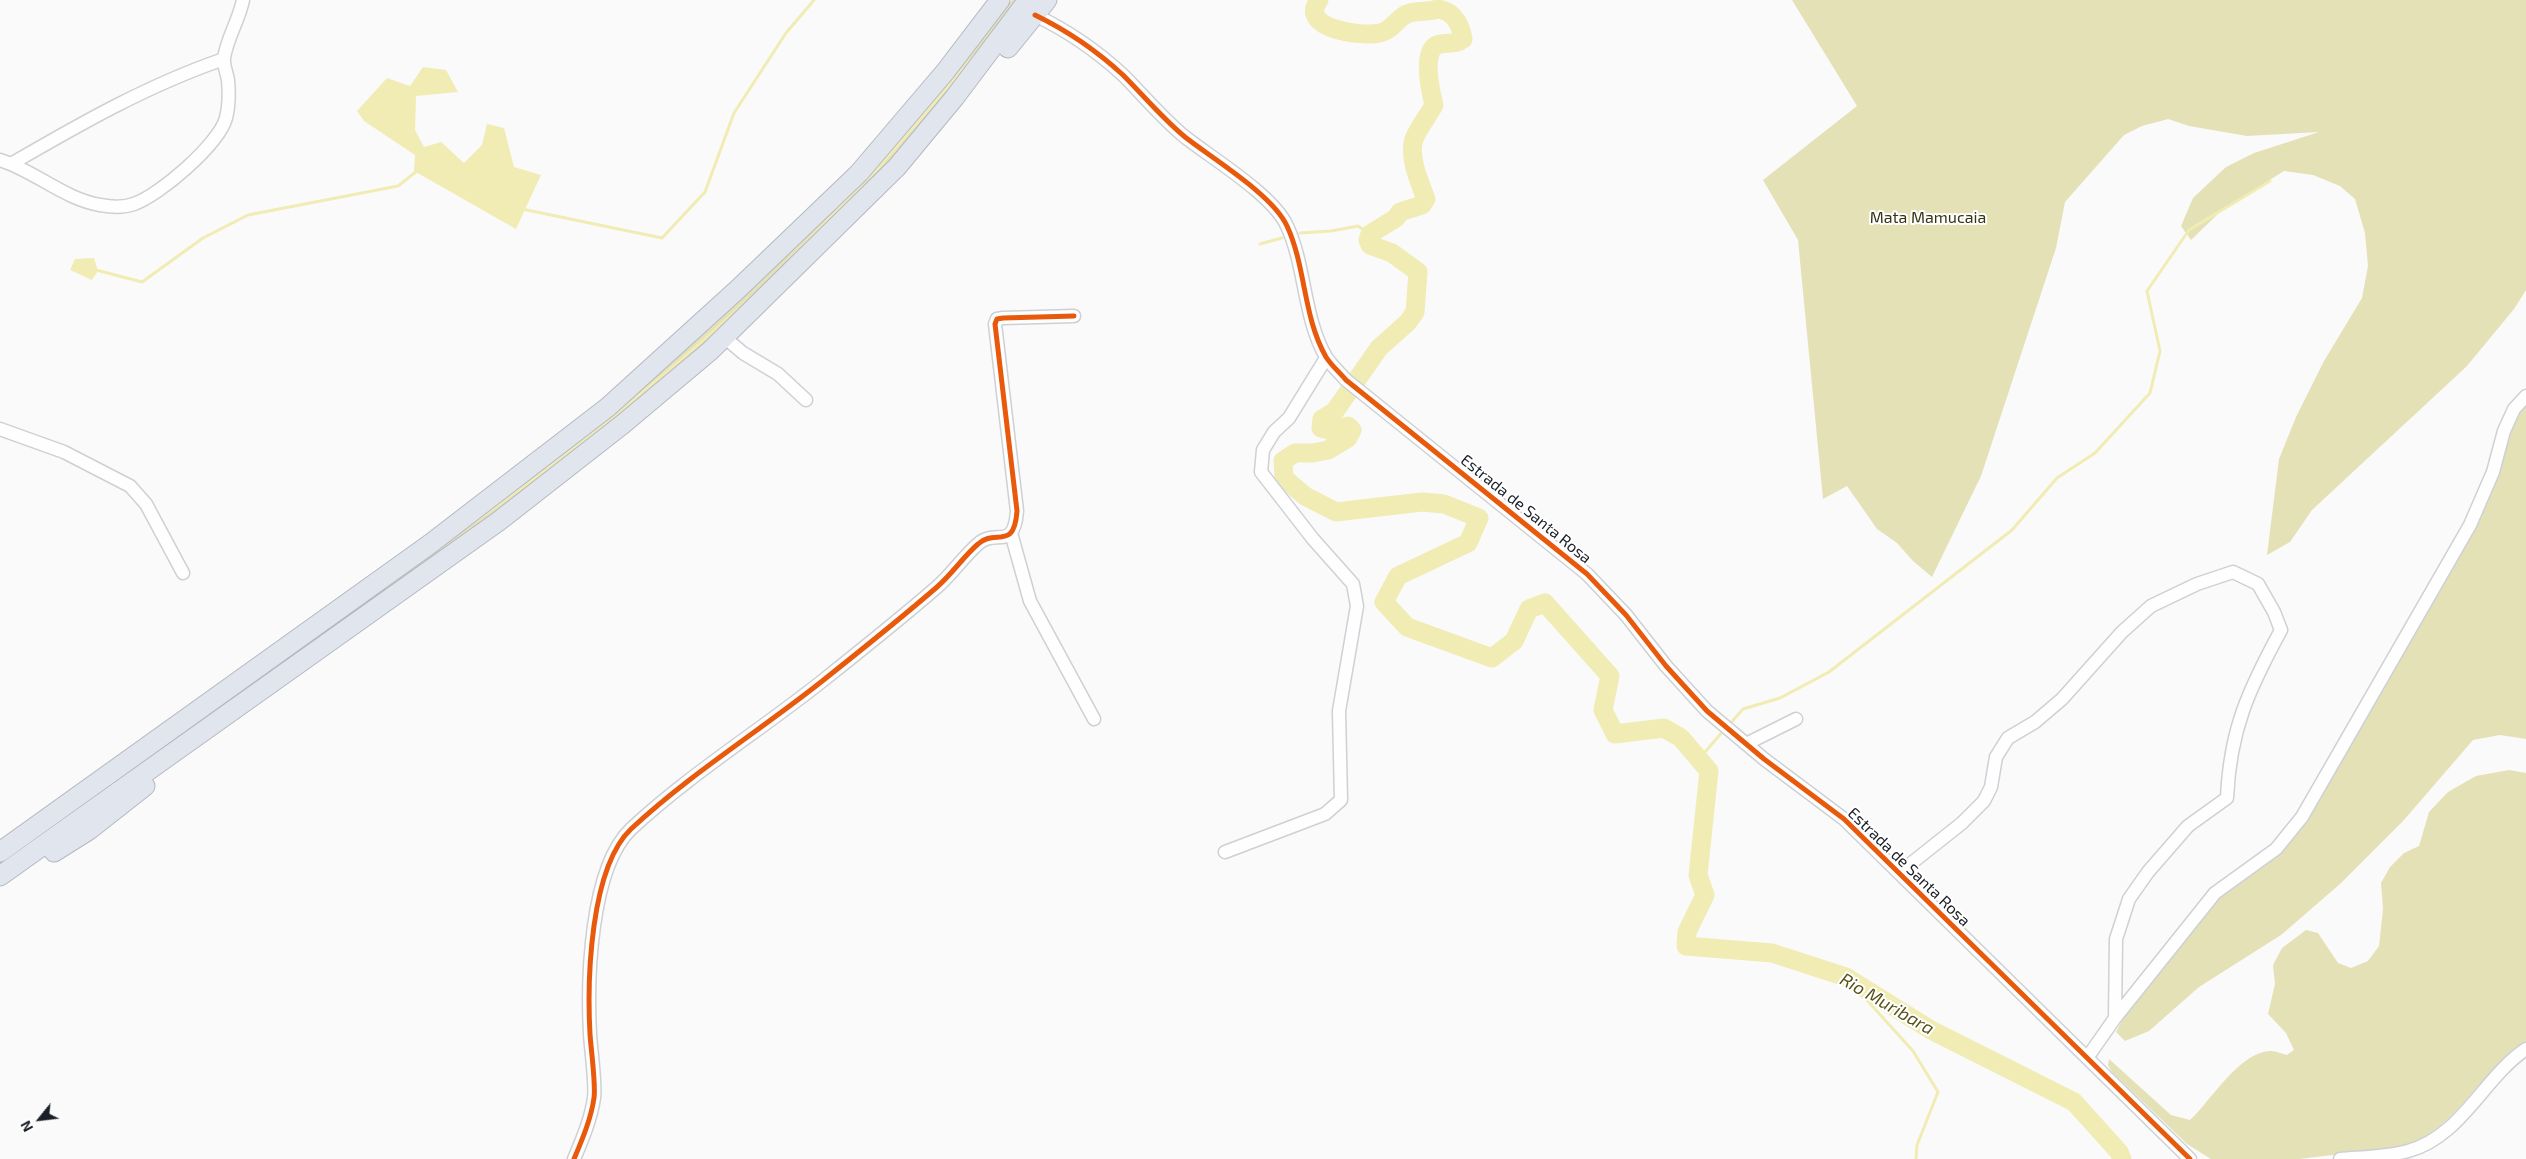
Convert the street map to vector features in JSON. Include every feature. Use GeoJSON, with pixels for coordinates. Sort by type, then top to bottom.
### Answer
{"type":"FeatureCollection","features":[{"type":"Feature","properties":{"kind":"highway"},"geometry":{"type":"LineString","coordinates":[[0,852],[430,544],[608,407],[738,290],[859,173],[945,72],[1000,0]]}},
{"type":"Feature","properties":{"kind":"highway"},"geometry":{"type":"LineString","coordinates":[[0,876],[499,521],[623,424],[724,337],[897,167],[955,96],[1032,8],[1047,0]]}},
{"type":"Feature","properties":{"kind":"highway"},"geometry":{"type":"LineString","coordinates":[[0,890],[123,805],[309,656]]}},
{"type":"Feature","properties":{"kind":"street"},"geometry":{"type":"LineString","coordinates":[[5,162],[65,192],[98,205],[117,208],[134,204],[156,192],[184,170],[210,144],[226,119],[228,81],[224,60],[243,0]]}},
{"type":"Feature","properties":{"kind":"street","name":"Estrada de Santa Rosa"},"geometry":{"type":"LineString","coordinates":[[1032,8],[1087,45],[1123,75],[1156,111],[1184,136],[1253,188],[1277,210],[1287,225],[1294,244],[1317,335],[1326,358],[1346,380],[1587,574],[1626,615],[1666,666],[1707,711],[1746,744],[1844,819],[2190,1159]]}},
{"type":"Feature","properties":{"kind":"street"},"geometry":{"type":"LineString","coordinates":[[5,162],[110,108],[194,70],[224,60]]}},
{"type":"Feature","properties":{"kind":"street"},"geometry":{"type":"LineString","coordinates":[[574,1159],[595,1096],[587,995],[590,947],[606,869],[614,850],[630,830],[706,767],[819,684],[938,587],[982,540],[1005,537],[1011,533],[1016,526],[1017,510],[995,324],[997,320],[1003,318],[1074,316]]}},
{"type":"Feature","properties":{"kind":"street"},"geometry":{"type":"LineString","coordinates":[[724,337],[743,353],[778,374],[806,400]]}},
{"type":"Feature","properties":{"kind":"street"},"geometry":{"type":"LineString","coordinates":[[1225,852],[1325,814],[1340,800],[1338,711],[1357,606],[1356,595],[1353,584],[1307,532],[1261,472],[1263,450],[1274,432],[1289,418],[1326,358]]}},
{"type":"Feature","properties":{"kind":"street"},"geometry":{"type":"LineString","coordinates":[[2087,1058],[2116,1018],[2215,894],[2276,849],[2302,817],[2470,525],[2493,472],[2504,430],[2514,409],[2526,396]]}},
{"type":"Feature","properties":{"kind":"street"},"geometry":{"type":"LineString","coordinates":[[0,428],[64,452],[130,486],[146,504],[183,573]]}},
{"type":"Feature","properties":{"kind":"street"},"geometry":{"type":"LineString","coordinates":[[1011,533],[1030,601],[1094,719]]}},
{"type":"Feature","properties":{"kind":"street"},"geometry":{"type":"LineString","coordinates":[[1899,874],[1962,823],[1984,801],[1991,787],[1996,756],[2008,738],[2035,722],[2062,699],[2122,632],[2151,606],[2196,584],[2233,572],[2258,584],[2282,630],[2246,698],[2232,745],[2227,798],[2188,826],[2148,872],[2128,899],[2116,939],[2116,1018]]}},
{"type":"Feature","properties":{"kind":"street"},"geometry":{"type":"LineString","coordinates":[[1746,744],[1796,718]]}},
{"type":"Feature","properties":{"kind":"street"},"geometry":{"type":"LineString","coordinates":[[2340,1159],[2409,1151],[2432,1140],[2459,1118],[2505,1066],[2526,1049]]}},
{"type":"Feature","properties":{"kind":"green space"},"geometry":{"type":"Polygon","coordinates":[[[1012,0],[1024,0],[887,166],[726,328],[603,432],[467,533],[0,868],[0,856],[656,375],[799,245],[859,182],[954,74],[1012,0]]]}},
{"type":"Feature","properties":{"kind":"green space","name":"Mata Mamucaia"},"geometry":{"type":"Polygon","coordinates":[[[1792,0],[2526,0],[2526,290],[2514,309],[2467,366],[2312,510],[2290,542],[2267,555],[2279,459],[2296,417],[2324,361],[2362,298],[2368,266],[2365,233],[2355,199],[2340,186],[2313,175],[2284,171],[2222,210],[2191,240],[2181,226],[2193,198],[2226,167],[2254,153],[2319,132],[2247,136],[2189,126],[2168,119],[2142,126],[2124,135],[2065,202],[2056,248],[1981,476],[1932,577],[1913,561],[1897,543],[1877,529],[1847,486],[1823,499],[1798,240],[1763,180],[1857,106],[1792,0]]]}},
{"type":"Feature","properties":{"kind":"green space"},"geometry":{"type":"Polygon","coordinates":[[[2526,403],[2526,739],[2500,735],[2473,740],[2404,820],[2340,884],[2281,935],[2199,987],[2149,1031],[2125,1041],[2116,1032],[2126,1013],[2215,900],[2253,869],[2302,810],[2457,561],[2480,518],[2503,456],[2513,421],[2526,403]]]}},
{"type":"Feature","properties":{"kind":"green space"},"geometry":{"type":"Polygon","coordinates":[[[2509,770],[2526,773],[2526,1043],[2494,1069],[2452,1115],[2436,1129],[2419,1140],[2399,1147],[2299,1159],[2211,1159],[2187,1144],[2112,1072],[2108,1065],[2109,1059],[2171,1115],[2190,1120],[2227,1078],[2249,1059],[2260,1053],[2275,1051],[2287,1055],[2294,1050],[2286,1033],[2268,1014],[2275,984],[2273,965],[2282,948],[2306,930],[2318,933],[2338,963],[2351,968],[2368,961],[2379,946],[2383,909],[2381,883],[2390,867],[2404,853],[2419,846],[2429,812],[2448,792],[2476,776],[2509,770]]]}},
{"type":"Feature","properties":{"kind":"shaded area"},"geometry":{"type":"Polygon","coordinates":[[[423,67],[446,70],[458,92],[416,96],[415,130],[424,147],[441,142],[464,163],[482,145],[487,124],[504,128],[514,167],[541,175],[516,229],[414,171],[415,155],[364,121],[357,111],[387,78],[410,86],[423,67]]]}},
{"type":"Feature","properties":{"kind":"shaded area"},"geometry":{"type":"Polygon","coordinates":[[[94,258],[98,271],[92,280],[70,270],[75,259],[94,258]]]}},
{"type":"Feature","properties":{"kind":"waterway"},"geometry":{"type":"LineString","coordinates":[[522,209],[662,238],[705,192],[734,113],[786,33],[814,0]]}},
{"type":"Feature","properties":{"kind":"waterway","name":"Rio Muribara"},"geometry":{"type":"LineString","coordinates":[[1319,0],[1315,10],[1317,18],[1335,29],[1360,34],[1380,33],[1387,30],[1407,14],[1438,9],[1454,17],[1459,25],[1463,39],[1437,45],[1432,49],[1429,56],[1428,73],[1434,105],[1416,135],[1413,146],[1414,162],[1426,199],[1422,205],[1400,212],[1396,218],[1370,234],[1368,240],[1370,245],[1392,253],[1418,272],[1415,312],[1408,322],[1379,348],[1335,411],[1322,419],[1321,428],[1333,431],[1348,426],[1352,430],[1348,438],[1328,450],[1313,453],[1295,453],[1283,461],[1284,478],[1305,496],[1336,512],[1422,502],[1444,504],[1479,518],[1468,543],[1398,576],[1384,602],[1407,627],[1492,658],[1514,641],[1529,609],[1545,603],[1610,676],[1603,710],[1615,734],[1664,728],[1681,738],[1709,771],[1698,875],[1705,895],[1687,932],[1686,946],[1772,953],[1846,977],[1931,1030],[2074,1102],[2119,1152],[2122,1159]]}},
{"type":"Feature","properties":{"kind":"waterway"},"geometry":{"type":"LineString","coordinates":[[790,259],[878,168],[976,54]]}},
{"type":"Feature","properties":{"kind":"waterway"},"geometry":{"type":"LineString","coordinates":[[96,270],[142,282],[203,238],[248,215],[398,186],[417,171]]}},
{"type":"Feature","properties":{"kind":"waterway"},"geometry":{"type":"LineString","coordinates":[[1728,726],[1743,709],[1780,698],[1829,672],[2012,530],[2057,478],[2095,453],[2150,393],[2160,351],[2147,291],[2189,230],[2270,181]]}},
{"type":"Feature","properties":{"kind":"waterway"},"geometry":{"type":"LineString","coordinates":[[1300,233],[1331,231],[1358,226],[1370,234]]}},
{"type":"Feature","properties":{"kind":"waterway"},"geometry":{"type":"LineString","coordinates":[[1260,244],[1282,238]]}},
{"type":"Feature","properties":{"kind":"waterway"},"geometry":{"type":"LineString","coordinates":[[467,527],[543,472],[616,415],[756,293]]}},
{"type":"Feature","properties":{"kind":"waterway"},"geometry":{"type":"LineString","coordinates":[[1699,759],[1724,730]]}},
{"type":"Feature","properties":{"kind":"waterway"},"geometry":{"type":"LineString","coordinates":[[0,863],[6,859]]}},
{"type":"Feature","properties":{"kind":"waterway"},"geometry":{"type":"LineString","coordinates":[[1846,977],[1913,1051],[1938,1092],[1917,1145],[1916,1159]]}},
{"type":"Feature","properties":{"kind":"cycle path"},"geometry":{"type":"LineString","coordinates":[[1035,15],[1082,42],[1103,58],[1123,75],[1177,130],[1256,190],[1280,214],[1287,226],[1298,258],[1318,342],[1328,360],[1346,380],[1587,574],[1626,615],[1666,666],[1707,711],[1764,759],[1844,819],[2190,1159]]}},
{"type":"Feature","properties":{"kind":"cycle path"},"geometry":{"type":"LineString","coordinates":[[574,1159],[588,1122],[594,1098],[589,1011],[589,985],[594,926],[599,897],[607,870],[617,847],[631,829],[677,790],[850,659],[908,611],[942,582],[978,544],[991,538],[1003,537],[1012,531],[1017,511],[995,324],[997,319],[1003,318],[1074,316]]}}]}
